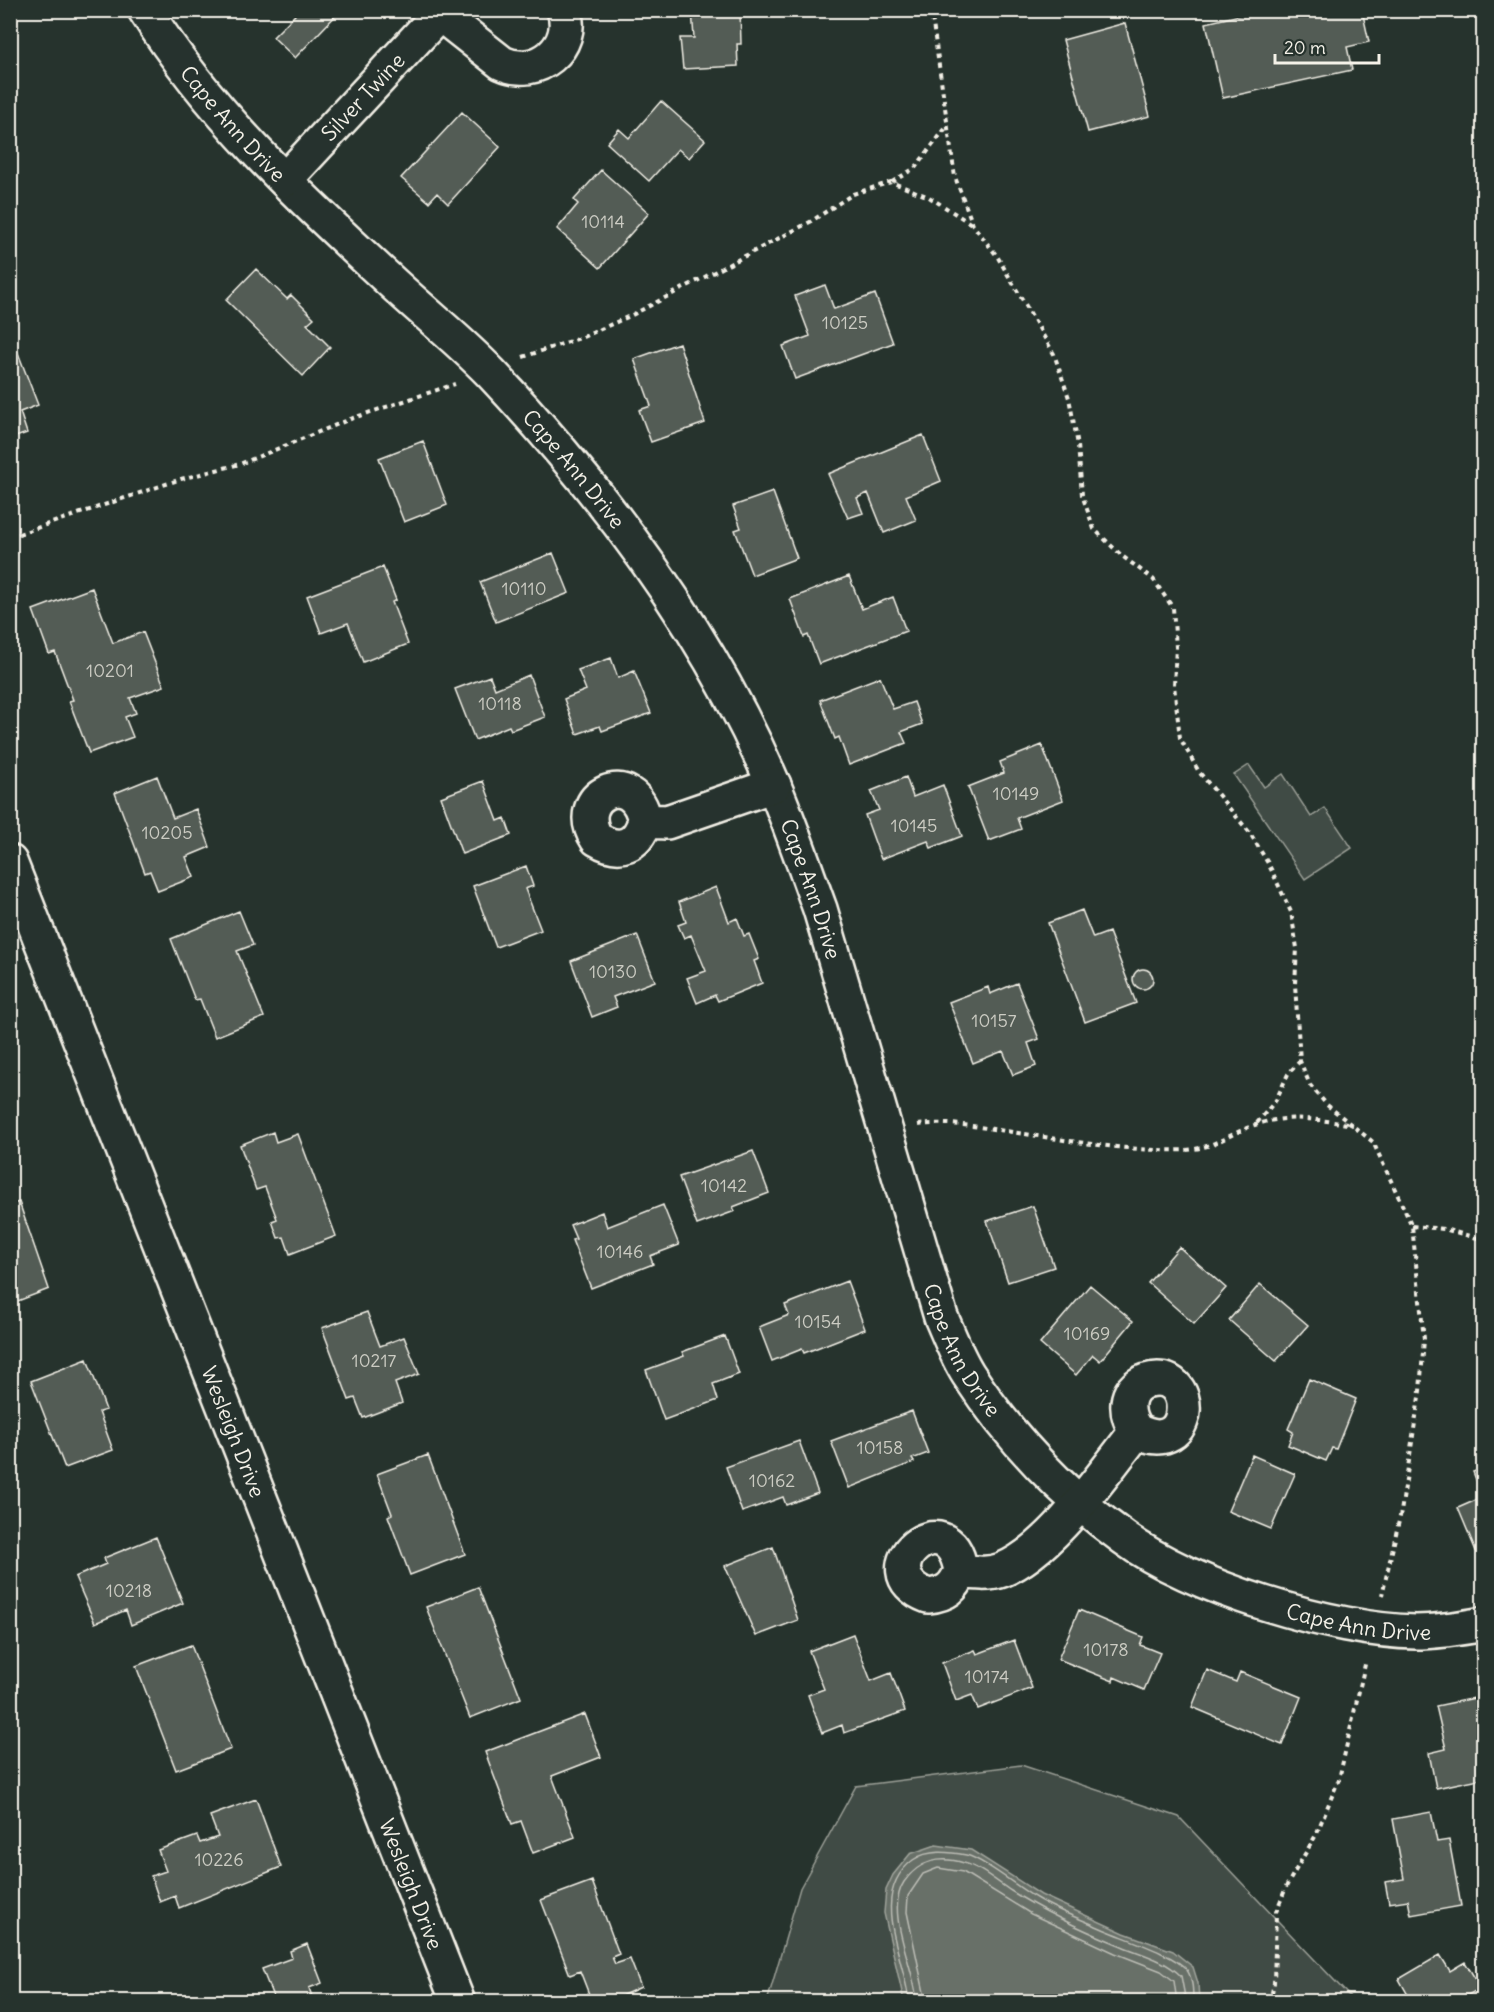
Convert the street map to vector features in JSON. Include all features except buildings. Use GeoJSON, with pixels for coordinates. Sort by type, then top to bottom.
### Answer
{"type":"FeatureCollection","features":[{"type":"Feature","properties":{"kind":"street","name":"Cape Ann Drive"},"geometry":{"type":"LineString","coordinates":[[145,10],[197,82],[235,129],[285,180],[489,372],[590,485],[641,552],[683,616],[744,723],[774,784],[820,909],[941,1317],[967,1372],[1030,1455],[1079,1502],[1125,1539],[1164,1562],[1277,1607],[1319,1618],[1374,1628],[1416,1632],[1484,1624]]}},
{"type":"Feature","properties":{"kind":"street","name":"Silver Twine"},"geometry":{"type":"LineString","coordinates":[[285,180],[442,13],[502,63],[513,69],[548,60],[557,51],[567,29],[564,10]]}},
{"type":"Feature","properties":{"kind":"street"},"geometry":{"type":"LineString","coordinates":[[645,821],[667,822],[774,784]]}},
{"type":"Feature","properties":{"kind":"street","name":"Wesleigh Drive"},"geometry":{"type":"LineString","coordinates":[[10,862],[458,2001]]}},
{"type":"Feature","properties":{"kind":"street"},"geometry":{"type":"LineString","coordinates":[[961,1571],[979,1574],[1001,1570],[1046,1540],[1137,1431]]}},
{"type":"Feature","properties":{"kind":"path"},"geometry":{"type":"LineString","coordinates":[[931,10],[945,128],[954,177],[973,225],[997,256],[1054,354],[1070,398],[1078,446],[1082,495],[1094,529],[1153,579],[1173,608],[1176,647],[1174,685],[1180,738],[1199,772],[1250,833],[1291,912],[1297,948],[1295,984],[1300,1061],[1310,1085],[1328,1105],[1373,1142],[1412,1226],[1424,1340],[1420,1391],[1401,1512],[1339,1779],[1316,1835],[1287,1885],[1276,1912],[1274,1983],[1270,2001]]}},
{"type":"Feature","properties":{"kind":"path"},"geometry":{"type":"LineString","coordinates":[[891,182],[915,168],[945,128]]}},
{"type":"Feature","properties":{"kind":"path"},"geometry":{"type":"LineString","coordinates":[[1257,1124],[1276,1100],[1288,1074],[1300,1061]]}},
{"type":"Feature","properties":{"kind":"path"},"geometry":{"type":"LineString","coordinates":[[885,1130],[928,1124],[987,1128],[1076,1142],[1187,1150],[1215,1145],[1257,1124],[1286,1118],[1314,1119],[1354,1125]]}},
{"type":"Feature","properties":{"kind":"path"},"geometry":{"type":"LineString","coordinates":[[1412,1226],[1444,1229],[1484,1240]]}},
{"type":"Feature","properties":{"kind":"shaded area"},"geometry":{"type":"Polygon","coordinates":[[[1249,765],[1264,787],[1283,774],[1311,817],[1325,808],[1352,848],[1305,879],[1234,775],[1249,765]]]}},
{"type":"Feature","properties":{"kind":"shaded area"},"geometry":{"type":"Polygon","coordinates":[[[1021,1765],[1179,1817],[1352,1999],[1351,2002],[767,2002],[800,1888],[856,1786],[1021,1765]]]}},
{"type":"Feature","properties":{"kind":"water"},"geometry":{"type":"Polygon","coordinates":[[[936,1845],[971,1850],[1041,1895],[1124,1933],[1173,1951],[1193,1967],[1198,1983],[1199,2001],[904,2001],[884,1913],[886,1890],[893,1875],[910,1854],[936,1845]]]}}]}
